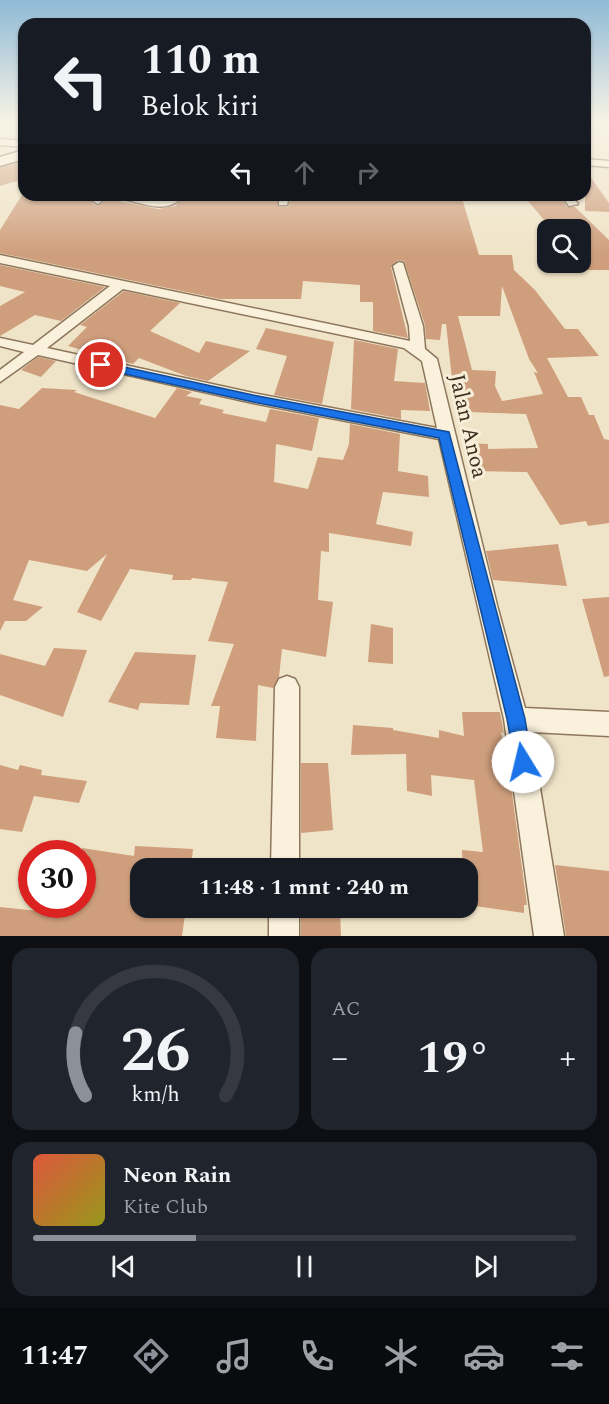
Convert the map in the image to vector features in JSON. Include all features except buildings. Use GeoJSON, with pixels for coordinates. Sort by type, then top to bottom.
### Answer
{"type":"FeatureCollection","features":[{"type":"Feature","properties":{"kind":"street"},"geometry":{"type":"LineString","coordinates":[[146,201],[166,205],[174,201]]}},
{"type":"Feature","properties":{"kind":"street"},"geometry":{"type":"LineString","coordinates":[[0,259],[122,283],[409,345],[418,349],[416,326],[399,266]]}},
{"type":"Feature","properties":{"kind":"street"},"geometry":{"type":"LineString","coordinates":[[0,377],[122,283]]}},
{"type":"Feature","properties":{"kind":"street"},"geometry":{"type":"LineString","coordinates":[[0,342],[253,398],[445,435]]}},
{"type":"Feature","properties":{"kind":"street","name":"Jalan Anoa"},"geometry":{"type":"LineString","coordinates":[[418,349],[429,359],[445,435],[516,719],[549,936]]}},
{"type":"Feature","properties":{"kind":"street"},"geometry":{"type":"LineString","coordinates":[[285,858],[287,687]]}},
{"type":"Feature","properties":{"kind":"street"},"geometry":{"type":"LineString","coordinates":[[516,719],[609,724]]}},
{"type":"Feature","properties":{"kind":"street"},"geometry":{"type":"LineString","coordinates":[[284,918],[284,936]]}},
{"type":"Feature","properties":{"kind":"route"},"geometry":{"type":"LineString","coordinates":[[101,365],[253,398],[445,435],[516,719],[523,762]]}}]}
